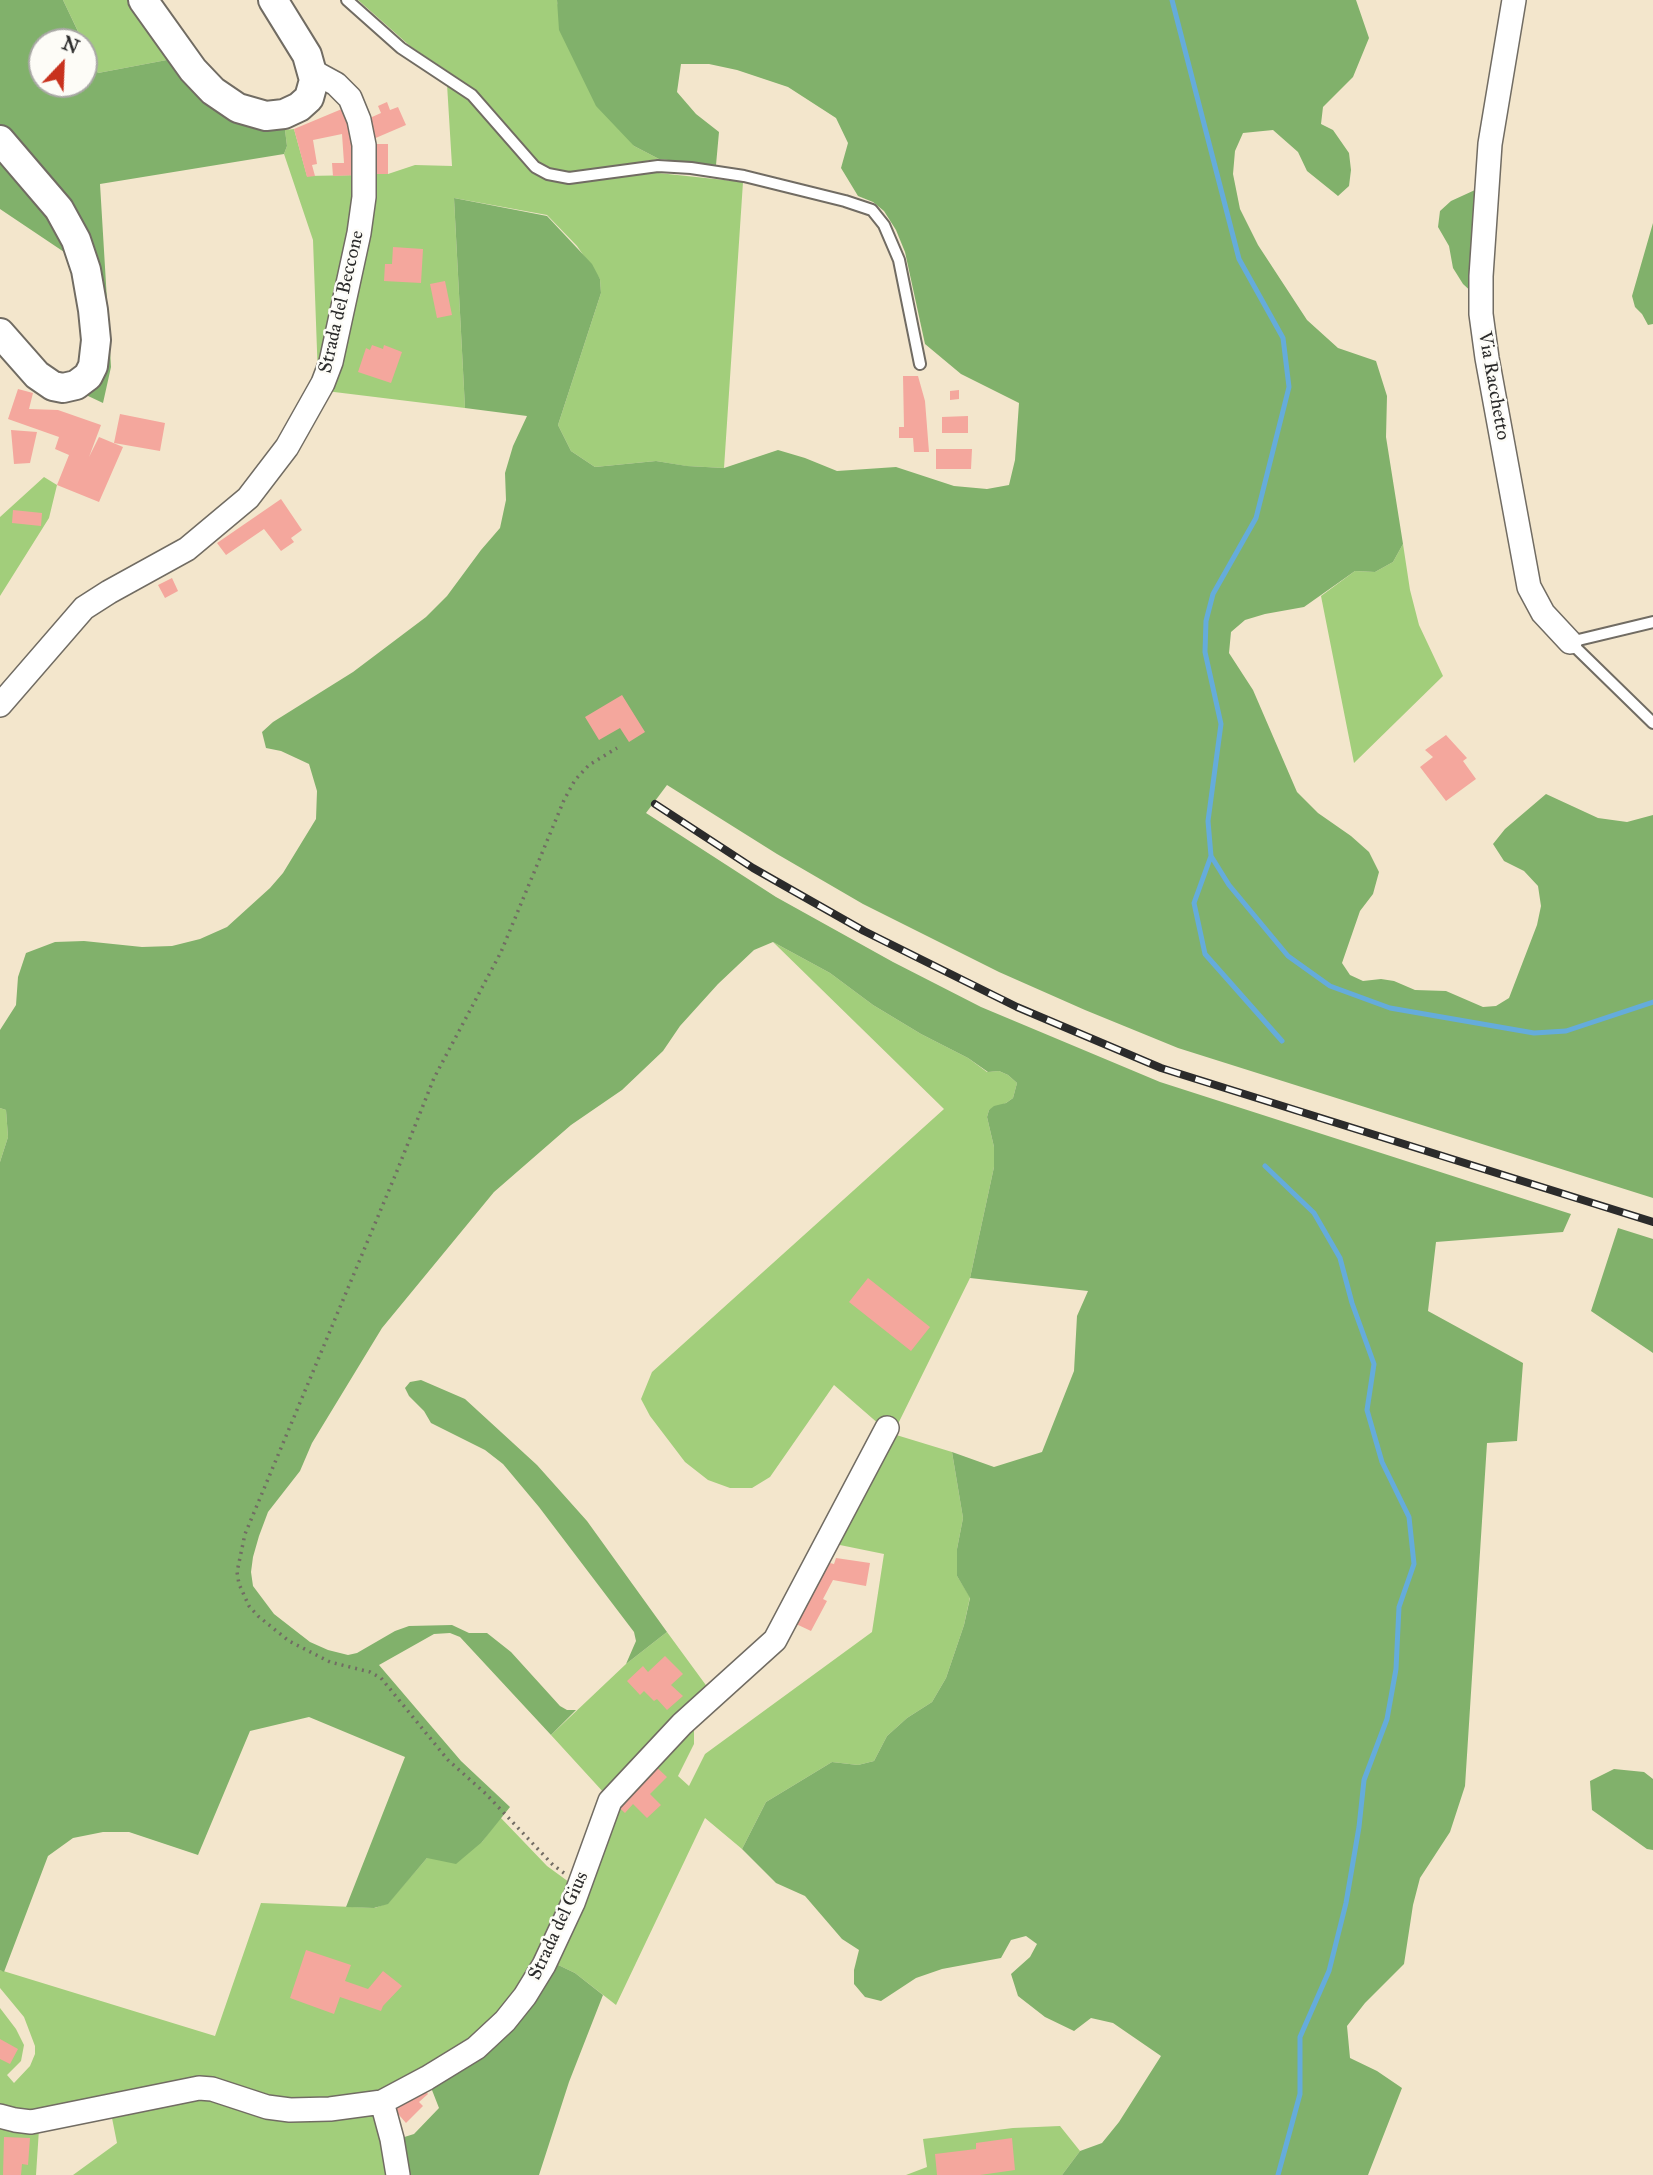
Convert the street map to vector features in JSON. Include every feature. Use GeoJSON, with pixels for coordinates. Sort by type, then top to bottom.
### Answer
{"type":"FeatureCollection","features":[{"type":"Feature","properties":{"kind":"street"},"geometry":{"type":"LineString","coordinates":[[143,0],[202,81],[221,98],[238,108],[266,116],[293,111],[304,103],[311,94],[314,80],[314,72],[303,48],[272,0]]}},
{"type":"Feature","properties":{"kind":"street","name":"Via Racchetto"},"geometry":{"type":"LineString","coordinates":[[1514,0],[1489,154],[1480,276],[1481,314],[1527,577],[1539,607],[1570,642]]}},
{"type":"Feature","properties":{"kind":"street","name":"Strada del Beccone"},"geometry":{"type":"LineString","coordinates":[[0,705],[84,608],[187,549],[248,498],[287,447],[323,383],[331,362],[359,233],[364,197],[364,145],[359,120],[350,98],[336,84],[314,72]]}},
{"type":"Feature","properties":{"kind":"street"},"geometry":{"type":"LineString","coordinates":[[0,140],[59,209],[76,240],[86,270],[93,310],[96,340],[93,366],[88,376],[76,385],[56,387],[37,375],[0,333]]}},
{"type":"Feature","properties":{"kind":"street","name":"Strada del Gius"},"geometry":{"type":"LineString","coordinates":[[0,2116],[31,2122],[199,2088],[212,2089],[267,2107],[290,2110],[330,2109],[382,2102],[468,2054],[505,2021],[525,1996],[544,1965],[580,1884],[607,1806],[617,1791],[682,1724],[779,1634],[887,1428]]}},
{"type":"Feature","properties":{"kind":"street"},"geometry":{"type":"LineString","coordinates":[[382,2102],[398,2175]]}},
{"type":"Feature","properties":{"kind":"lane"},"geometry":{"type":"LineString","coordinates":[[347,0],[401,48],[472,95],[544,173],[569,177],[648,166],[691,168],[744,176],[872,210],[888,232],[899,260],[920,364]]}},
{"type":"Feature","properties":{"kind":"lane"},"geometry":{"type":"LineString","coordinates":[[1570,642],[1653,622]]}},
{"type":"Feature","properties":{"kind":"lane","name":"Via Racchetto"},"geometry":{"type":"LineString","coordinates":[[1570,642],[1653,723]]}},
{"type":"Feature","properties":{"kind":"path"},"geometry":{"type":"LineString","coordinates":[[580,1884],[553,1865],[486,1794],[448,1760],[381,1678],[330,1662],[289,1641],[249,1606],[239,1584],[237,1572],[246,1534],[433,1078],[498,960],[570,790],[589,765],[617,748]]}},
{"type":"Feature","properties":{"kind":"green space"},"geometry":{"type":"Polygon","coordinates":[[[0,0],[63,0],[76,28],[28,28],[28,98],[98,98],[98,73],[172,59],[240,123],[259,129],[285,130],[287,146],[284,154],[100,184],[111,367],[103,403],[86,395],[96,382],[102,318],[0,128],[0,0]]]}},
{"type":"Feature","properties":{"kind":"green space"},"geometry":{"type":"Polygon","coordinates":[[[63,0],[129,0],[172,59],[98,73],[98,28],[76,28],[63,0]]]}},
{"type":"Feature","properties":{"kind":"green space"},"geometry":{"type":"Polygon","coordinates":[[[358,0],[557,0],[634,146],[659,159],[568,173],[552,171],[535,160],[494,110],[470,86],[410,46],[358,0]]]}},
{"type":"Feature","properties":{"kind":"green space"},"geometry":{"type":"Polygon","coordinates":[[[557,0],[1356,0],[1369,38],[1353,77],[1323,107],[1321,124],[1333,130],[1349,153],[1349,186],[1338,196],[1307,171],[1298,152],[1273,130],[1243,133],[1235,151],[1233,174],[1240,209],[1258,245],[1307,320],[1338,348],[1376,361],[1387,396],[1386,437],[1403,544],[1393,562],[1375,572],[1355,571],[1304,607],[1245,620],[1231,632],[1229,653],[1253,690],[1297,792],[1318,813],[1369,852],[1379,872],[1373,894],[1360,911],[1342,963],[1350,975],[1363,981],[1394,981],[1415,990],[1446,991],[1483,1007],[1496,1006],[1509,998],[1537,925],[1541,906],[1538,886],[1524,871],[1504,861],[1493,844],[1505,829],[1546,794],[1598,818],[1627,822],[1653,815],[1653,1198],[1178,1048],[1085,1010],[999,972],[863,904],[667,785],[646,813],[776,897],[981,1007],[1160,1082],[1571,1214],[1563,1232],[1436,1242],[1428,1311],[1523,1363],[1517,1441],[1487,1443],[1465,1786],[1450,1832],[1420,1878],[1404,1964],[1365,2003],[1347,2026],[1350,2058],[1377,2071],[1402,2088],[1368,2175],[1062,2175],[1080,2151],[1102,2143],[1119,2122],[1161,2056],[1113,2023],[1091,2018],[1074,2031],[1045,2017],[1018,1996],[1011,1974],[1030,1957],[1037,1944],[1026,1936],[1011,1940],[1001,1958],[942,1969],[916,1978],[881,2001],[865,1997],[854,1984],[859,1950],[842,1939],[805,1896],[776,1883],[742,1849],[766,1802],[832,1762],[858,1765],[874,1761],[887,1736],[907,1718],[932,1702],[946,1678],[970,1598],[957,1576],[957,1549],[963,1518],[952,1452],[994,1467],[1042,1452],[1074,1371],[1077,1316],[1088,1291],[970,1278],[994,1167],[994,1147],[987,1117],[994,1106],[1013,1098],[1017,1083],[999,1071],[988,1072],[968,1058],[921,1034],[873,1005],[830,973],[773,942],[754,950],[718,984],[680,1026],[663,1051],[622,1090],[571,1125],[494,1192],[382,1328],[312,1443],[300,1471],[268,1512],[259,1536],[251,1572],[253,1586],[274,1614],[310,1642],[348,1655],[409,1626],[452,1625],[469,1633],[487,1633],[511,1652],[560,1706],[567,1710],[576,1710],[551,1735],[460,1637],[450,1633],[434,1634],[379,1665],[461,1761],[510,1807],[482,1842],[456,1864],[427,1858],[388,1904],[374,1908],[346,1907],[405,1757],[309,1717],[250,1731],[198,1855],[129,1832],[103,1832],[73,1838],[48,1856],[4,1972],[0,1970],[0,1162],[8,1137],[6,1110],[0,1108],[0,1030],[16,1005],[18,977],[26,953],[55,942],[84,941],[142,947],[172,946],[200,939],[227,927],[270,888],[283,873],[316,819],[317,791],[309,764],[281,751],[266,748],[262,732],[273,722],[353,672],[426,617],[447,596],[500,528],[506,500],[505,473],[513,446],[527,416],[465,408],[454,198],[547,216],[592,264],[600,279],[601,293],[558,425],[571,451],[595,467],[656,461],[724,468],[778,450],[837,471],[896,467],[954,486],[987,489],[1009,485],[1015,460],[1019,403],[961,374],[925,344],[905,252],[884,211],[873,202],[858,196],[841,168],[848,143],[836,118],[788,87],[737,70],[709,64],[681,64],[677,92],[696,114],[719,132],[716,165],[659,159],[634,146],[596,106],[559,30],[557,0]]]}},
{"type":"Feature","properties":{"kind":"green space"},"geometry":{"type":"Polygon","coordinates":[[[447,84],[472,102],[535,172],[552,180],[578,182],[649,172],[743,182],[724,468],[656,461],[595,467],[571,451],[558,425],[601,293],[600,279],[577,246],[547,215],[454,198],[465,408],[326,391],[370,174],[388,174],[415,165],[452,166],[447,84]]]}},
{"type":"Feature","properties":{"kind":"green space"},"geometry":{"type":"Polygon","coordinates":[[[294,129],[307,176],[359,175],[357,205],[318,378],[313,240],[284,154],[287,146],[285,130],[294,129]]]}},
{"type":"Feature","properties":{"kind":"green space"},"geometry":{"type":"Polygon","coordinates":[[[0,152],[35,191],[73,258],[0,209],[0,152]]]}},
{"type":"Feature","properties":{"kind":"green space"},"geometry":{"type":"Polygon","coordinates":[[[1475,190],[1481,191],[1476,296],[1463,284],[1453,268],[1449,246],[1438,227],[1440,211],[1451,201],[1475,190]]]}},
{"type":"Feature","properties":{"kind":"green space"},"geometry":{"type":"Polygon","coordinates":[[[1653,223],[1653,324],[1648,325],[1635,307],[1632,296],[1653,223]]]}},
{"type":"Feature","properties":{"kind":"green space"},"geometry":{"type":"Polygon","coordinates":[[[44,477],[57,485],[49,518],[0,596],[0,517],[44,477]]]}},
{"type":"Feature","properties":{"kind":"green space"},"geometry":{"type":"Polygon","coordinates":[[[1403,544],[1419,625],[1443,676],[1354,763],[1321,596],[1355,571],[1375,572],[1393,562],[1403,544]]]}},
{"type":"Feature","properties":{"kind":"green space"},"geometry":{"type":"Polygon","coordinates":[[[773,942],[830,973],[873,1005],[921,1034],[968,1058],[987,1072],[999,1071],[1017,1083],[1013,1098],[989,1110],[987,1117],[994,1147],[994,1167],[970,1278],[893,1434],[952,1452],[963,1518],[957,1549],[957,1576],[970,1597],[964,1625],[946,1678],[932,1702],[907,1718],[887,1736],[874,1761],[858,1765],[832,1762],[766,1802],[742,1849],[705,1818],[616,2005],[575,1973],[552,1962],[613,1802],[694,1723],[694,1744],[678,1776],[689,1786],[705,1754],[872,1632],[884,1554],[835,1544],[880,1425],[834,1385],[770,1477],[752,1488],[730,1488],[708,1480],[685,1462],[650,1416],[641,1399],[652,1372],[944,1109],[773,942]]]}},
{"type":"Feature","properties":{"kind":"green space"},"geometry":{"type":"Polygon","coordinates":[[[0,1108],[6,1110],[8,1137],[0,1162],[0,1108]]]}},
{"type":"Feature","properties":{"kind":"green space"},"geometry":{"type":"Polygon","coordinates":[[[1618,1228],[1653,1239],[1653,1353],[1591,1311],[1618,1228]]]}},
{"type":"Feature","properties":{"kind":"green space"},"geometry":{"type":"Polygon","coordinates":[[[421,1380],[465,1399],[537,1465],[587,1521],[667,1632],[626,1664],[636,1641],[634,1632],[503,1464],[485,1450],[431,1423],[405,1388],[410,1382],[421,1380]]]}},
{"type":"Feature","properties":{"kind":"green space"},"geometry":{"type":"Polygon","coordinates":[[[667,1632],[708,1688],[605,1794],[551,1735],[626,1664],[667,1632]]]}},
{"type":"Feature","properties":{"kind":"green space"},"geometry":{"type":"Polygon","coordinates":[[[1614,1769],[1644,1772],[1653,1779],[1653,1850],[1647,1849],[1592,1810],[1590,1781],[1614,1769]]]}},
{"type":"Feature","properties":{"kind":"green space"},"geometry":{"type":"Polygon","coordinates":[[[500,1817],[547,1866],[573,1885],[543,1955],[483,2033],[387,2091],[289,2104],[204,2081],[36,2114],[0,2109],[0,2008],[24,2045],[21,2061],[7,2075],[14,2083],[30,2066],[35,2046],[24,2017],[0,1988],[0,1970],[215,2036],[261,1903],[375,1908],[388,1903],[427,1858],[482,1842],[500,1817]]]}},
{"type":"Feature","properties":{"kind":"green space"},"geometry":{"type":"Polygon","coordinates":[[[552,1962],[575,1973],[603,1995],[569,2082],[539,2175],[404,2175],[398,2139],[414,2134],[439,2108],[430,2085],[552,1962]]]}},
{"type":"Feature","properties":{"kind":"green space"},"geometry":{"type":"Polygon","coordinates":[[[196,2095],[377,2109],[392,2175],[73,2175],[117,2143],[111,2113],[196,2095]]]}},
{"type":"Feature","properties":{"kind":"green space"},"geometry":{"type":"Polygon","coordinates":[[[0,2123],[39,2129],[36,2175],[0,2175],[0,2123]]]}},
{"type":"Feature","properties":{"kind":"green space"},"geometry":{"type":"Polygon","coordinates":[[[1060,2126],[1080,2151],[1062,2175],[906,2175],[927,2167],[923,2139],[1013,2128],[1060,2126]]]}},
{"type":"Feature","properties":{"kind":"building"},"geometry":{"type":"Polygon","coordinates":[[[387,102],[390,110],[398,107],[406,125],[371,140],[363,121],[381,113],[378,106],[387,102]]]}},
{"type":"Feature","properties":{"kind":"building"},"geometry":{"type":"Polygon","coordinates":[[[349,106],[359,175],[333,176],[332,163],[344,163],[342,134],[313,140],[317,164],[312,165],[315,176],[307,177],[294,129],[349,106]]]}},
{"type":"Feature","properties":{"kind":"building"},"geometry":{"type":"Polygon","coordinates":[[[369,144],[388,144],[388,174],[370,174],[369,144]]]}},
{"type":"Feature","properties":{"kind":"building"},"geometry":{"type":"Polygon","coordinates":[[[393,247],[423,249],[421,283],[384,281],[385,264],[392,264],[393,247]]]}},
{"type":"Feature","properties":{"kind":"building"},"geometry":{"type":"Polygon","coordinates":[[[445,281],[452,315],[437,318],[430,284],[445,281]]]}},
{"type":"Feature","properties":{"kind":"building"},"geometry":{"type":"Polygon","coordinates":[[[372,345],[383,349],[384,345],[402,352],[391,383],[358,372],[366,348],[370,350],[372,345]]]}},
{"type":"Feature","properties":{"kind":"building"},"geometry":{"type":"Polygon","coordinates":[[[903,376],[918,376],[925,401],[929,452],[914,452],[913,438],[899,438],[899,427],[904,427],[903,376]]]}},
{"type":"Feature","properties":{"kind":"building"},"geometry":{"type":"Polygon","coordinates":[[[18,389],[33,393],[29,409],[58,410],[101,425],[89,457],[99,437],[123,447],[99,502],[57,485],[69,455],[55,449],[59,437],[8,419],[18,389]]]}},
{"type":"Feature","properties":{"kind":"building"},"geometry":{"type":"Polygon","coordinates":[[[959,390],[959,399],[950,400],[950,391],[959,390]]]}},
{"type":"Feature","properties":{"kind":"building"},"geometry":{"type":"Polygon","coordinates":[[[120,414],[165,423],[160,451],[114,443],[120,414]]]}},
{"type":"Feature","properties":{"kind":"building"},"geometry":{"type":"Polygon","coordinates":[[[968,416],[968,433],[942,433],[942,417],[968,416]]]}},
{"type":"Feature","properties":{"kind":"building"},"geometry":{"type":"Polygon","coordinates":[[[11,430],[37,432],[30,463],[14,464],[11,430]]]}},
{"type":"Feature","properties":{"kind":"building"},"geometry":{"type":"Polygon","coordinates":[[[936,449],[972,449],[971,469],[936,469],[936,449]]]}},
{"type":"Feature","properties":{"kind":"building"},"geometry":{"type":"Polygon","coordinates":[[[281,499],[302,530],[291,538],[294,542],[281,551],[264,529],[226,555],[217,543],[281,499]]]}},
{"type":"Feature","properties":{"kind":"building"},"geometry":{"type":"Polygon","coordinates":[[[13,510],[42,513],[41,526],[12,523],[13,510]]]}},
{"type":"Feature","properties":{"kind":"building"},"geometry":{"type":"Polygon","coordinates":[[[172,578],[178,591],[165,598],[158,585],[172,578]]]}},
{"type":"Feature","properties":{"kind":"building"},"geometry":{"type":"Polygon","coordinates":[[[622,695],[645,732],[629,742],[620,728],[599,740],[585,717],[622,695]]]}},
{"type":"Feature","properties":{"kind":"building"},"geometry":{"type":"Polygon","coordinates":[[[1446,735],[1467,758],[1463,761],[1476,779],[1446,801],[1420,767],[1433,757],[1425,750],[1446,735]]]}},
{"type":"Feature","properties":{"kind":"building"},"geometry":{"type":"Polygon","coordinates":[[[868,1278],[930,1327],[911,1351],[849,1302],[868,1278]]]}},
{"type":"Feature","properties":{"kind":"building"},"geometry":{"type":"Polygon","coordinates":[[[836,1558],[870,1563],[866,1586],[833,1580],[823,1599],[827,1601],[811,1631],[794,1623],[826,1562],[834,1564],[836,1558]]]}},
{"type":"Feature","properties":{"kind":"building"},"geometry":{"type":"Polygon","coordinates":[[[665,1656],[683,1674],[671,1685],[683,1696],[667,1710],[657,1699],[654,1701],[644,1691],[640,1695],[627,1681],[643,1666],[648,1672],[665,1656]]]}},
{"type":"Feature","properties":{"kind":"building"},"geometry":{"type":"Polygon","coordinates":[[[652,1763],[667,1777],[650,1794],[661,1805],[647,1818],[633,1804],[625,1813],[613,1802],[652,1763]]]}},
{"type":"Feature","properties":{"kind":"building"},"geometry":{"type":"Polygon","coordinates":[[[306,1950],[351,1965],[345,1981],[368,1989],[383,1971],[402,1986],[381,2011],[340,1997],[334,2014],[290,1998],[306,1950]]]}},
{"type":"Feature","properties":{"kind":"building"},"geometry":{"type":"Polygon","coordinates":[[[0,2039],[18,2049],[10,2064],[0,2059],[0,2039]]]}},
{"type":"Feature","properties":{"kind":"building"},"geometry":{"type":"Polygon","coordinates":[[[423,2088],[428,2094],[419,2102],[423,2106],[406,2123],[392,2107],[423,2088]]]}},
{"type":"Feature","properties":{"kind":"building"},"geometry":{"type":"Polygon","coordinates":[[[4,2137],[30,2138],[28,2165],[22,2164],[21,2175],[3,2175],[4,2137]]]}},
{"type":"Feature","properties":{"kind":"building"},"geometry":{"type":"Polygon","coordinates":[[[1012,2138],[1015,2170],[980,2175],[937,2175],[935,2154],[976,2149],[976,2143],[1012,2138]]]}},
{"type":"Feature","properties":{"kind":"waterway"},"geometry":{"type":"LineString","coordinates":[[1172,0],[1239,259],[1283,338],[1289,387],[1256,518],[1213,594],[1206,621],[1205,652],[1221,724],[1208,821],[1211,856],[1229,885],[1288,956],[1330,986],[1390,1008],[1534,1033],[1566,1031],[1653,1002]]}},
{"type":"Feature","properties":{"kind":"waterway"},"geometry":{"type":"LineString","coordinates":[[1211,856],[1194,903],[1205,954],[1282,1041]]}},
{"type":"Feature","properties":{"kind":"waterway"},"geometry":{"type":"LineString","coordinates":[[1265,1166],[1314,1213],[1340,1258],[1352,1303],[1374,1364],[1367,1410],[1382,1462],[1409,1517],[1414,1564],[1399,1607],[1396,1669],[1387,1719],[1364,1780],[1346,1903],[1329,1971],[1300,2037],[1300,2094],[1278,2175]]}},
{"type":"Feature","properties":{"kind":"railway"},"geometry":{"type":"LineString","coordinates":[[655,804],[753,868],[864,931],[1017,1007],[1161,1068],[1653,1222]]}}]}
